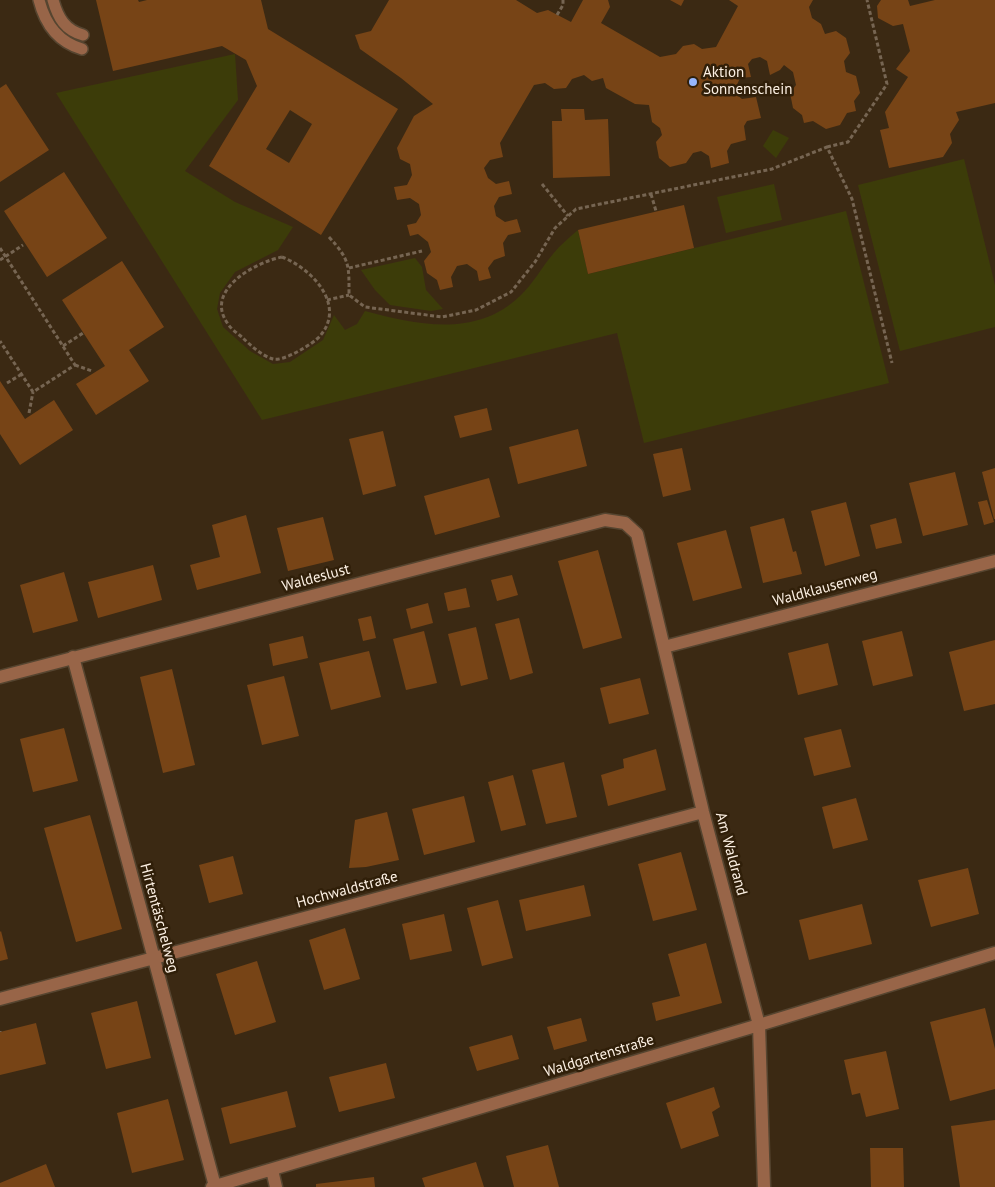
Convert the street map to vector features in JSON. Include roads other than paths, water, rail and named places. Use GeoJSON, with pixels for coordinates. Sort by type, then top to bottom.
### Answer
{"type":"FeatureCollection","features":[{"type":"Feature","properties":{"kind":"street","name":"Waldeslust"},"geometry":{"type":"LineString","coordinates":[[0,677],[605,520],[624,523],[637,534]]}},
{"type":"Feature","properties":{"kind":"street","name":"Am Waldrand"},"geometry":{"type":"LineString","coordinates":[[637,534],[703,812],[759,1026],[764,1187]]}},
{"type":"Feature","properties":{"kind":"street","name":"Waldklausenweg"},"geometry":{"type":"LineString","coordinates":[[664,647],[995,561]]}},
{"type":"Feature","properties":{"kind":"street","name":"Hirtentäschelweg"},"geometry":{"type":"LineString","coordinates":[[73,657],[214,1186]]}},
{"type":"Feature","properties":{"kind":"street","name":"Hochwaldstraße"},"geometry":{"type":"LineString","coordinates":[[0,999],[153,960],[703,812]]}},
{"type":"Feature","properties":{"kind":"street","name":"Waldgartenstraße"},"geometry":{"type":"LineString","coordinates":[[214,1186],[759,1026],[995,953]]}},
{"type":"Feature","properties":{"kind":"street"},"geometry":{"type":"LineString","coordinates":[[272,1170],[276,1187]]}},
{"type":"Feature","properties":{"kind":"lane"},"geometry":{"type":"LineString","coordinates":[[39,0],[42,11],[54,34],[73,46],[82,49]]}},
{"type":"Feature","properties":{"kind":"lane"},"geometry":{"type":"LineString","coordinates":[[53,0],[62,23],[74,33],[83,35]]}},
{"type":"Feature","properties":{"kind":"place","name":"Aktion Sonnenschein"},"geometry":{"type":"Point","coordinates":[693,82]}}]}
